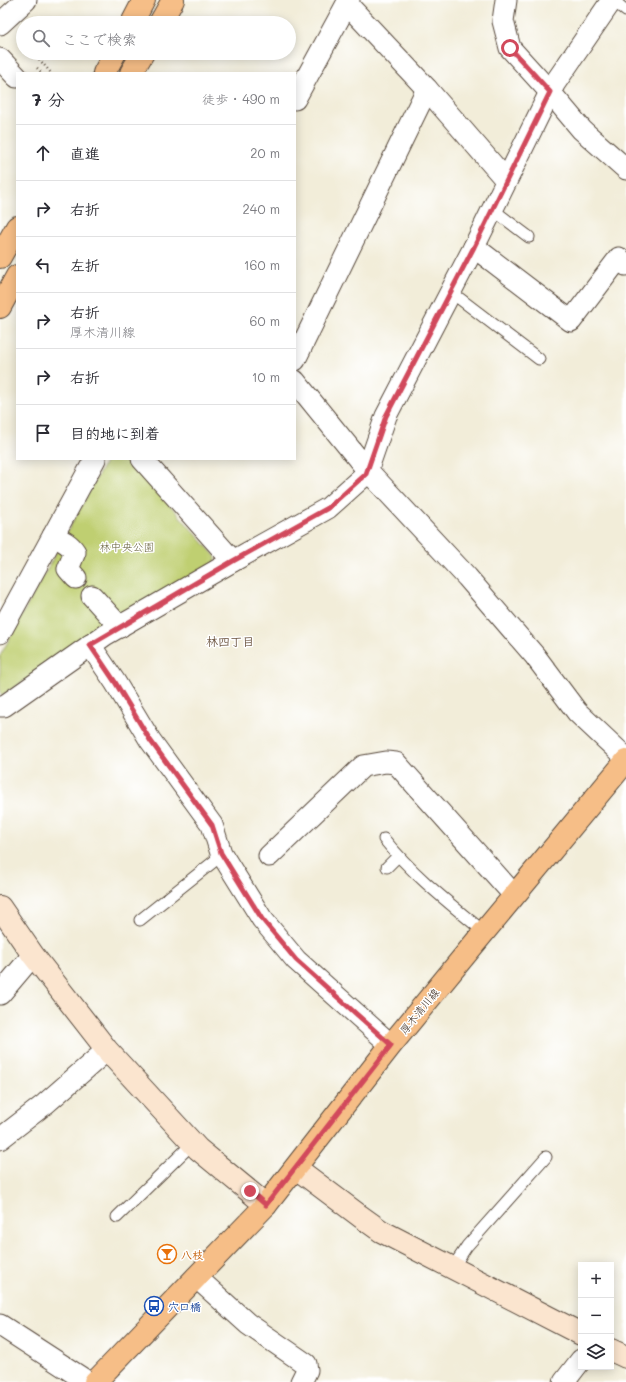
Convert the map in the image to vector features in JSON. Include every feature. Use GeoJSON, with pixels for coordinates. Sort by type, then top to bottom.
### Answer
{"type":"FeatureCollection","features":[{"type":"Feature","properties":{"kind":"main road"},"geometry":{"type":"LineString","coordinates":[[136,16],[144,0]]}},
{"type":"Feature","properties":{"kind":"main road"},"geometry":{"type":"LineString","coordinates":[[164,16],[173,0]]}},
{"type":"Feature","properties":{"kind":"main road"},"geometry":{"type":"LineString","coordinates":[[105,72],[111,60]]}},
{"type":"Feature","properties":{"kind":"main road"},"geometry":{"type":"LineString","coordinates":[[132,72],[139,60]]}},
{"type":"Feature","properties":{"kind":"main road"},"geometry":{"type":"LineString","coordinates":[[0,257],[16,229]]}},
{"type":"Feature","properties":{"kind":"main road"},"geometry":{"type":"LineString","coordinates":[[0,307],[16,278]]}},
{"type":"Feature","properties":{"kind":"main road","name":"厚木清川線"},"geometry":{"type":"LineString","coordinates":[[95,1382],[266,1205],[391,1045],[626,759]]}},
{"type":"Feature","properties":{"kind":"street"},"geometry":{"type":"LineString","coordinates":[[0,24],[26,0]]}},
{"type":"Feature","properties":{"kind":"street"},"geometry":{"type":"LineString","coordinates":[[506,0],[503,21],[510,48],[582,130],[626,169]]}},
{"type":"Feature","properties":{"kind":"street"},"geometry":{"type":"LineString","coordinates":[[0,706],[4,706],[90,645],[120,626],[328,508],[366,474],[386,416],[474,247],[550,92],[613,0]]}},
{"type":"Feature","properties":{"kind":"street"},"geometry":{"type":"LineString","coordinates":[[296,97],[348,2],[427,89],[506,180]]}},
{"type":"Feature","properties":{"kind":"street"},"geometry":{"type":"LineString","coordinates":[[0,58],[16,76]]}},
{"type":"Feature","properties":{"kind":"street"},"geometry":{"type":"LineString","coordinates":[[296,358],[427,89]]}},
{"type":"Feature","properties":{"kind":"street"},"geometry":{"type":"LineString","coordinates":[[474,247],[570,321],[619,258],[626,265]]}},
{"type":"Feature","properties":{"kind":"street"},"geometry":{"type":"LineString","coordinates":[[296,382],[368,471],[467,577],[535,656],[577,712],[626,759]]}},
{"type":"Feature","properties":{"kind":"street"},"geometry":{"type":"LineString","coordinates":[[0,633],[94,460]]}},
{"type":"Feature","properties":{"kind":"street"},"geometry":{"type":"LineString","coordinates":[[143,460],[233,561]]}},
{"type":"Feature","properties":{"kind":"street"},"geometry":{"type":"LineString","coordinates":[[53,536],[72,547],[75,552],[68,569],[76,578]]}},
{"type":"Feature","properties":{"kind":"street"},"geometry":{"type":"LineString","coordinates":[[92,596],[120,626]]}},
{"type":"Feature","properties":{"kind":"street"},"geometry":{"type":"LineString","coordinates":[[90,645],[115,682],[150,740],[212,825],[222,855],[262,919],[296,960],[391,1045]]}},
{"type":"Feature","properties":{"kind":"street"},"geometry":{"type":"LineString","coordinates":[[269,856],[363,766],[393,756],[396,763],[514,895]]}},
{"type":"Feature","properties":{"kind":"street"},"geometry":{"type":"LineString","coordinates":[[0,907],[33,955],[108,1050],[193,1143],[266,1205]]}},
{"type":"Feature","properties":{"kind":"street"},"geometry":{"type":"LineString","coordinates":[[0,994],[33,955]]}},
{"type":"Feature","properties":{"kind":"street"},"geometry":{"type":"LineString","coordinates":[[0,1139],[45,1104],[108,1050]]}},
{"type":"Feature","properties":{"kind":"street"},"geometry":{"type":"LineString","coordinates":[[296,1168],[360,1216],[382,1230],[578,1332]]}},
{"type":"Feature","properties":{"kind":"street"},"geometry":{"type":"LineString","coordinates":[[196,1277],[248,1324],[306,1364],[307,1370],[301,1382]]}},
{"type":"Feature","properties":{"kind":"street"},"geometry":{"type":"LineString","coordinates":[[0,1325],[88,1382]]}},
{"type":"Feature","properties":{"kind":"street"},"geometry":{"type":"LineString","coordinates":[[614,1351],[626,1357]]}},
{"type":"Feature","properties":{"kind":"street"},"geometry":{"type":"LineString","coordinates":[[564,1382],[578,1364]]}},
{"type":"Feature","properties":{"kind":"lane"},"geometry":{"type":"LineString","coordinates":[[613,0],[626,11]]}},
{"type":"Feature","properties":{"kind":"lane"},"geometry":{"type":"LineString","coordinates":[[492,209],[529,237]]}},
{"type":"Feature","properties":{"kind":"lane"},"geometry":{"type":"LineString","coordinates":[[451,292],[539,359]]}},
{"type":"Feature","properties":{"kind":"lane"},"geometry":{"type":"LineString","coordinates":[[384,839],[398,856],[433,889],[484,932]]}},
{"type":"Feature","properties":{"kind":"lane"},"geometry":{"type":"LineString","coordinates":[[140,920],[222,855]]}},
{"type":"Feature","properties":{"kind":"lane"},"geometry":{"type":"LineString","coordinates":[[387,867],[398,856]]}},
{"type":"Feature","properties":{"kind":"lane"},"geometry":{"type":"LineString","coordinates":[[117,1217],[193,1143]]}},
{"type":"Feature","properties":{"kind":"lane"},"geometry":{"type":"LineString","coordinates":[[452,1267],[467,1246],[546,1157]]}},
{"type":"Feature","properties":{"kind":"path"},"geometry":{"type":"LineString","coordinates":[[40,60],[50,72]]}},
{"type":"Feature","properties":{"kind":"path"},"geometry":{"type":"LineString","coordinates":[[43,72],[47,68]]}},
{"type":"Feature","properties":{"kind":"green space","name":"林中央公園"},"geometry":{"type":"Polygon","coordinates":[[[106,460],[130,460],[216,557],[214,564],[2,695],[0,694],[0,656],[106,460]]]}},
{"type":"Feature","properties":{"kind":"place","name":"八枝"},"geometry":{"type":"Point","coordinates":[167,1254]}},
{"type":"Feature","properties":{"kind":"place","name":"穴口橋"},"geometry":{"type":"Point","coordinates":[154,1306]}},
{"type":"Feature","properties":{"kind":"district","name":"林四丁目"},"geometry":{"type":"Point","coordinates":[230,641]}},
{"type":"Feature","properties":{"kind":"route"},"geometry":{"type":"LineString","coordinates":[[250,1191],[266,1205],[391,1045],[296,960],[262,919],[221,853],[212,825],[150,740],[115,682],[90,645],[233,561],[328,508],[366,474],[386,416],[474,247],[550,92],[510,48]]}}]}
